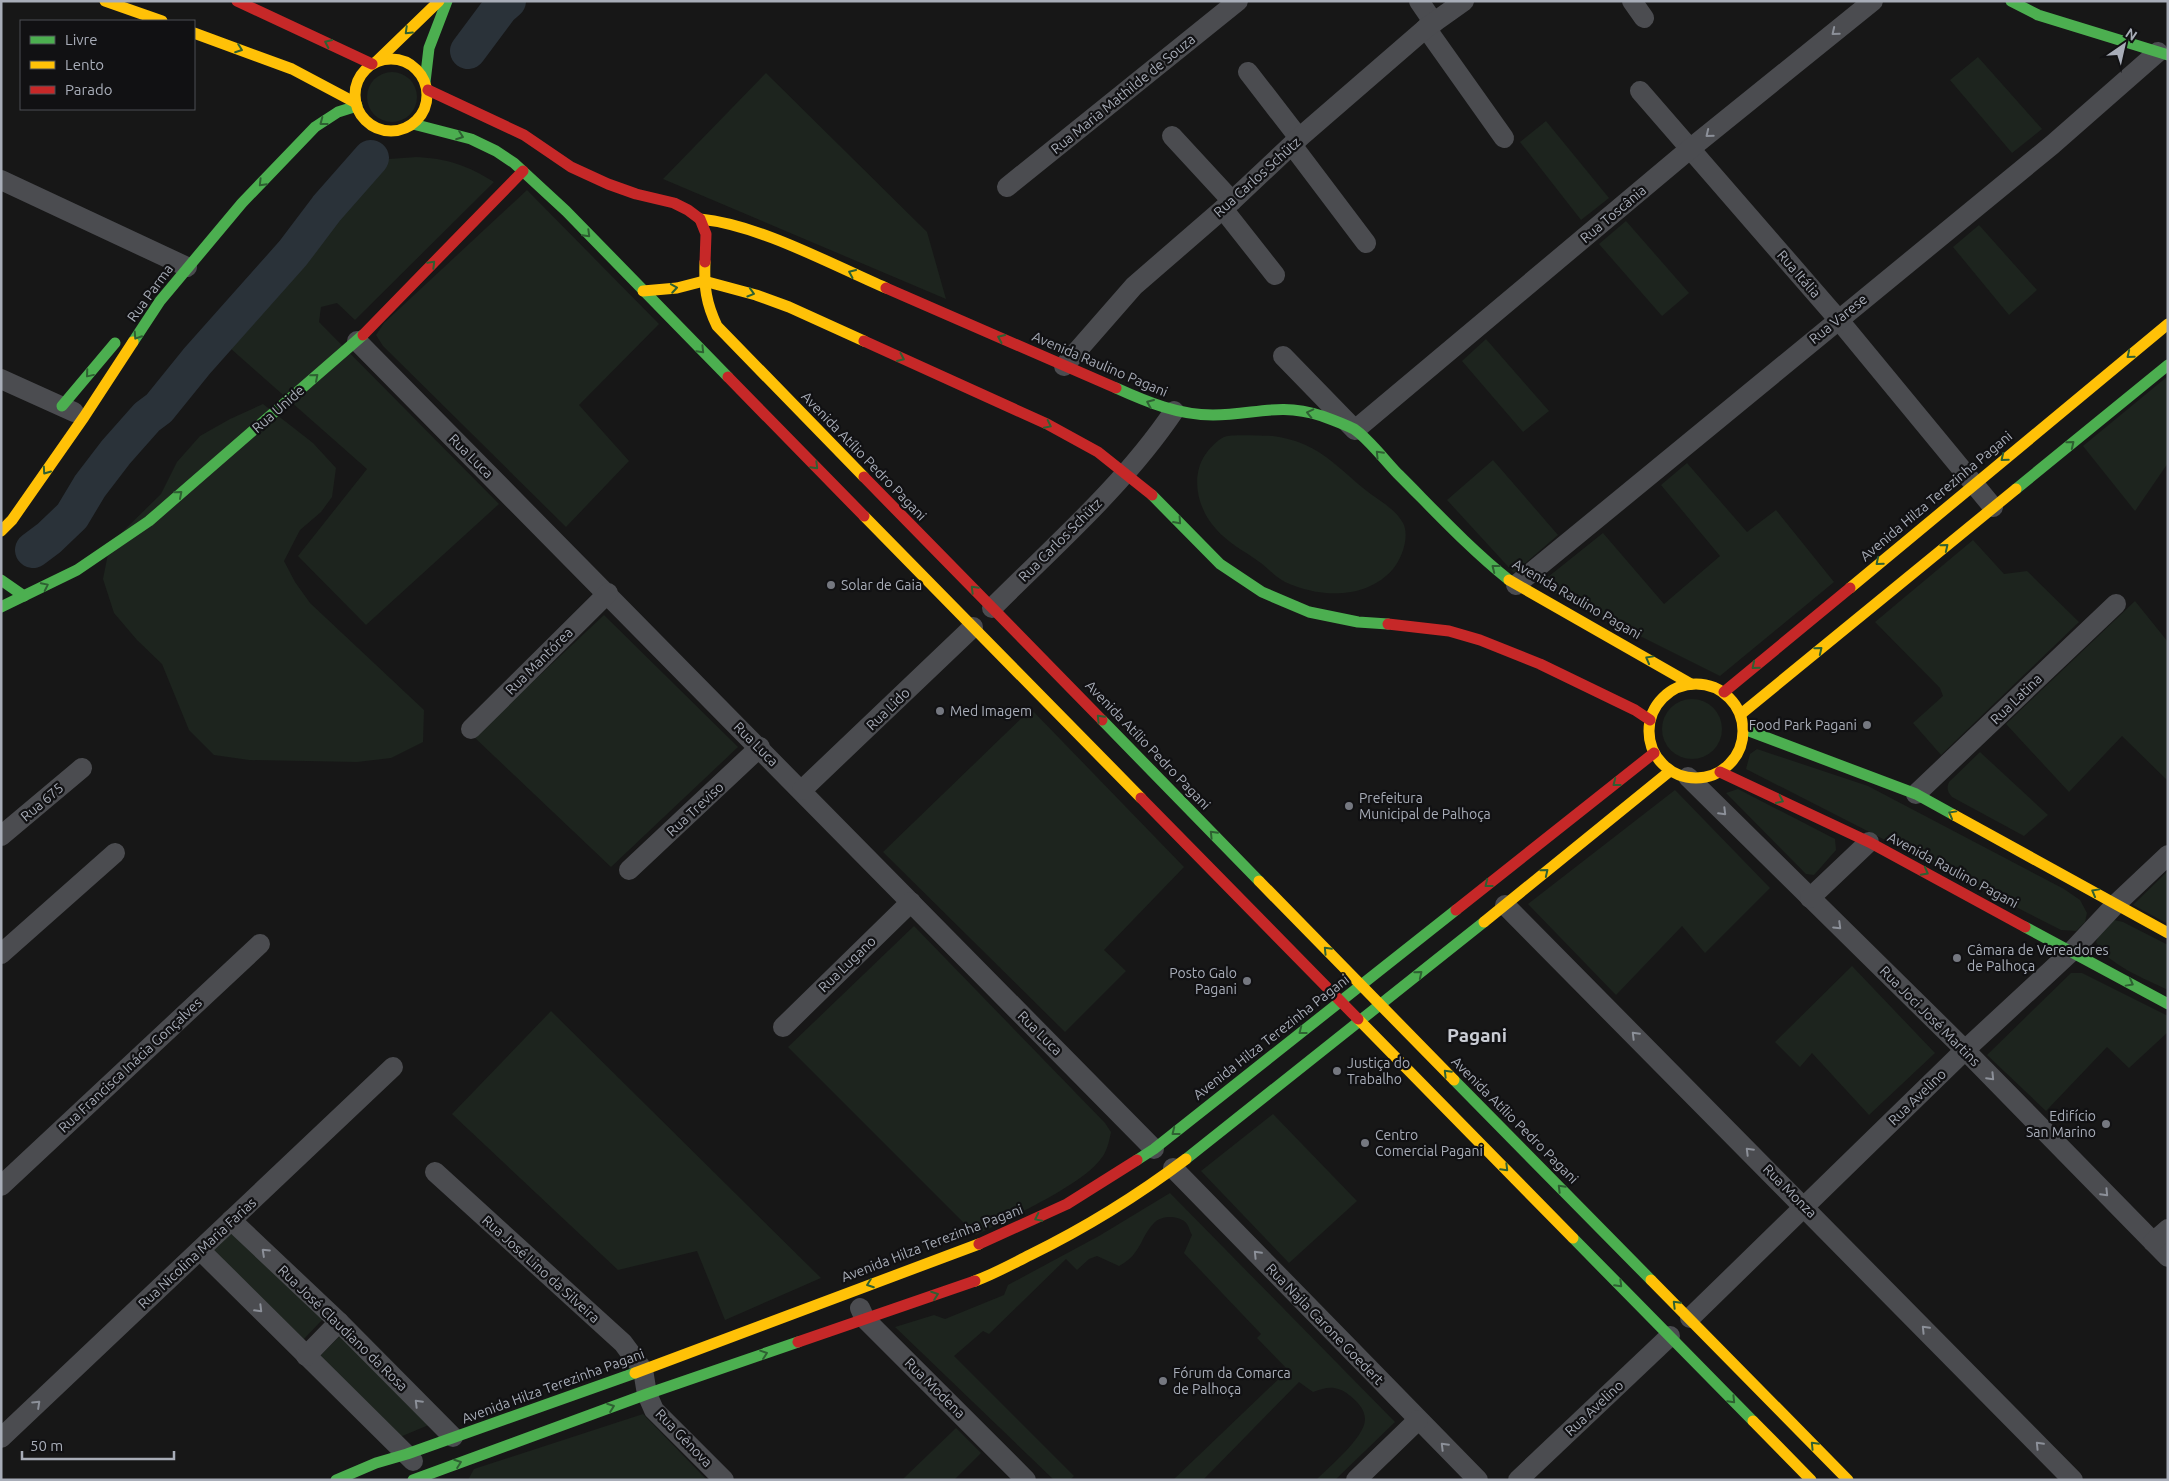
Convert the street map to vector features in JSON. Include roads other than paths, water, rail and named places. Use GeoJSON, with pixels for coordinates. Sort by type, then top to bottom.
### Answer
{"type":"FeatureCollection","features":[{"type":"Feature","properties":{"kind":"main road"},"geometry":{"type":"LineString","coordinates":[[105,1],[159,20]]}},
{"type":"Feature","properties":{"kind":"main road"},"geometry":{"type":"LineString","coordinates":[[237,1],[374,63],[388,58],[400,59],[411,64],[420,72],[427,86],[524,135],[571,167],[608,184],[636,194],[674,203],[700,219]]}},
{"type":"Feature","properties":{"kind":"main road"},"geometry":{"type":"LineString","coordinates":[[439,1],[364,71],[358,81],[355,91],[356,105],[363,117],[376,128],[392,132],[413,124],[425,109],[429,48],[447,1]]}},
{"type":"Feature","properties":{"kind":"main road"},"geometry":{"type":"LineString","coordinates":[[2011,1],[2038,15],[2163,53]]}},
{"type":"Feature","properties":{"kind":"main road"},"geometry":{"type":"LineString","coordinates":[[195,32],[292,69],[356,105]]}},
{"type":"Feature","properties":{"kind":"main road","name":"Rua Parma"},"geometry":{"type":"LineString","coordinates":[[1,531],[12,520],[84,417],[160,301],[187,267],[242,203],[315,127],[338,112],[356,105]]}},
{"type":"Feature","properties":{"kind":"main road"},"geometry":{"type":"LineString","coordinates":[[413,124],[445,130],[480,142],[523,171],[644,291],[1810,1480]]}},
{"type":"Feature","properties":{"kind":"main road","name":"Rua Unide"},"geometry":{"type":"LineString","coordinates":[[1,607],[77,570],[149,521],[357,341],[523,171]]}},
{"type":"Feature","properties":{"kind":"main road","name":"Avenida Atílio Pedro Pagani"},"geometry":{"type":"LineString","coordinates":[[700,219],[706,234],[704,281],[708,308],[717,326],[1380,1005],[1848,1480]]}},
{"type":"Feature","properties":{"kind":"main road","name":"Avenida Raulino Pagani"},"geometry":{"type":"LineString","coordinates":[[700,219],[719,221],[762,234],[1156,406],[1174,411],[1211,415],[1262,409],[1285,409],[1324,417],[1355,430],[1482,558],[1516,585],[1691,684]]}},
{"type":"Feature","properties":{"kind":"main road"},"geometry":{"type":"LineString","coordinates":[[644,291],[677,288],[704,281],[756,294],[789,307],[1048,424],[1098,452],[1127,472],[1166,507],[1220,564],[1240,579],[1285,603],[1333,618],[1358,622],[1416,626],[1449,631],[1480,640],[1540,664],[1635,710],[1650,720]]}},
{"type":"Feature","properties":{"kind":"main road"},"geometry":{"type":"LineString","coordinates":[[62,406],[125,332],[160,301]]}},
{"type":"Feature","properties":{"kind":"main road","name":"Avenida Hilza Terezinha Pagani"},"geometry":{"type":"LineString","coordinates":[[1724,692],[1973,483],[2168,324]]}},
{"type":"Feature","properties":{"kind":"main road"},"geometry":{"type":"LineString","coordinates":[[1741,714],[2168,365]]}},
{"type":"Feature","properties":{"kind":"main road"},"geometry":{"type":"LineString","coordinates":[[1,580],[24,596]]}},
{"type":"Feature","properties":{"kind":"main road"},"geometry":{"type":"LineString","coordinates":[[1691,684],[1703,684],[1724,692],[1734,702],[1741,714],[1744,729],[1742,744],[1737,755],[1729,765],[1720,772],[1699,778],[1679,774],[1654,753],[1648,732],[1654,709],[1665,696],[1680,686],[1691,684]]}},
{"type":"Feature","properties":{"kind":"main road"},"geometry":{"type":"LineString","coordinates":[[1744,729],[1916,794],[2168,933]]}},
{"type":"Feature","properties":{"kind":"main road","name":"Avenida Hilza Terezinha Pagani"},"geometry":{"type":"LineString","coordinates":[[423,1478],[647,1394],[865,1319],[911,1295],[979,1278],[1031,1255],[1105,1214],[1163,1158],[1340,1001],[1654,753]]}},
{"type":"Feature","properties":{"kind":"main road","name":"Avenida Raulino Pagani"},"geometry":{"type":"LineString","coordinates":[[1720,772],[1869,842],[2168,1004]]}},
{"type":"Feature","properties":{"kind":"main road","name":"Avenida Hilza Terezinha Pagani"},"geometry":{"type":"LineString","coordinates":[[336,1480],[376,1463],[407,1454],[643,1370],[988,1241],[1163,1158],[1360,1022],[1505,904],[1679,774]]}},
{"type":"Feature","properties":{"kind":"main road"},"geometry":{"type":"LineString","coordinates":[[901,1273],[911,1295]]}},
{"type":"Feature","properties":{"kind":"street","name":"Rua Maria Mathilde de Souza"},"geometry":{"type":"LineString","coordinates":[[1007,187],[1238,1]]}},
{"type":"Feature","properties":{"kind":"street"},"geometry":{"type":"LineString","coordinates":[[1418,1],[1430,26],[1504,138]]}},
{"type":"Feature","properties":{"kind":"street","name":"Rua Carlos Schütz"},"geometry":{"type":"LineString","coordinates":[[1064,366],[1134,286],[1227,205],[1295,142],[1430,26],[1464,1]]}},
{"type":"Feature","properties":{"kind":"street"},"geometry":{"type":"LineString","coordinates":[[1632,1],[1644,18]]}},
{"type":"Feature","properties":{"kind":"street","name":"Rua Toscânia"},"geometry":{"type":"LineString","coordinates":[[1355,430],[1691,148],[1873,1]]}},
{"type":"Feature","properties":{"kind":"street","name":"Rua Varese"},"geometry":{"type":"LineString","coordinates":[[1516,585],[2163,53]]}},
{"type":"Feature","properties":{"kind":"street"},"geometry":{"type":"LineString","coordinates":[[1248,72],[1366,243]]}},
{"type":"Feature","properties":{"kind":"street","name":"Rua Itália"},"geometry":{"type":"LineString","coordinates":[[1640,91],[1838,319],[1993,507]]}},
{"type":"Feature","properties":{"kind":"street"},"geometry":{"type":"LineString","coordinates":[[1172,136],[1227,205],[1275,275]]}},
{"type":"Feature","properties":{"kind":"street"},"geometry":{"type":"LineString","coordinates":[[1,180],[187,267]]}},
{"type":"Feature","properties":{"kind":"street","name":"Rua Luca"},"geometry":{"type":"LineString","coordinates":[[357,341],[760,747],[1163,1158]]}},
{"type":"Feature","properties":{"kind":"street"},"geometry":{"type":"LineString","coordinates":[[1283,356],[1355,430]]}},
{"type":"Feature","properties":{"kind":"street"},"geometry":{"type":"LineString","coordinates":[[1,379],[84,417]]}},
{"type":"Feature","properties":{"kind":"street","name":"Rua Carlos Schütz"},"geometry":{"type":"LineString","coordinates":[[992,608],[1127,472],[1158,435],[1174,411]]}},
{"type":"Feature","properties":{"kind":"street","name":"Rua Mantórea"},"geometry":{"type":"LineString","coordinates":[[471,729],[608,594]]}},
{"type":"Feature","properties":{"kind":"street","name":"Rua Latina"},"geometry":{"type":"LineString","coordinates":[[1916,794],[2116,604]]}},
{"type":"Feature","properties":{"kind":"street","name":"Rua Lido"},"geometry":{"type":"LineString","coordinates":[[802,790],[973,627]]}},
{"type":"Feature","properties":{"kind":"street","name":"Rua Treviso"},"geometry":{"type":"LineString","coordinates":[[629,870],[760,747]]}},
{"type":"Feature","properties":{"kind":"street","name":"Rua 675"},"geometry":{"type":"LineString","coordinates":[[1,836],[82,768]]}},
{"type":"Feature","properties":{"kind":"street","name":"Rua Joci José Martins"},"geometry":{"type":"LineString","coordinates":[[1679,774],[1810,898],[1965,1050],[2168,1258]]}},
{"type":"Feature","properties":{"kind":"street"},"geometry":{"type":"LineString","coordinates":[[1810,898],[1869,842]]}},
{"type":"Feature","properties":{"kind":"street"},"geometry":{"type":"LineString","coordinates":[[1,954],[114,853]]}},
{"type":"Feature","properties":{"kind":"street","name":"Rua Avelino"},"geometry":{"type":"LineString","coordinates":[[1690,1318],[1965,1050],[2072,951],[2116,904],[2168,856]]}},
{"type":"Feature","properties":{"kind":"street","name":"Rua Lugano"},"geometry":{"type":"LineString","coordinates":[[783,1027],[911,902]]}},
{"type":"Feature","properties":{"kind":"street","name":"Rua Monza"},"geometry":{"type":"LineString","coordinates":[[1505,904],[2073,1480]]}},
{"type":"Feature","properties":{"kind":"street","name":"Rua Francisca Inácia Gonçalves"},"geometry":{"type":"LineString","coordinates":[[1,1186],[260,944]]}},
{"type":"Feature","properties":{"kind":"street","name":"Rua Nicolina Maria Farias"},"geometry":{"type":"LineString","coordinates":[[1,1438],[393,1067]]}},
{"type":"Feature","properties":{"kind":"street","name":"Rua Najla Carone Goedert"},"geometry":{"type":"LineString","coordinates":[[1163,1158],[1478,1480]]}},
{"type":"Feature","properties":{"kind":"street","name":"Rua José Lino da Silveira"},"geometry":{"type":"LineString","coordinates":[[435,1172],[623,1343],[643,1370]]}},
{"type":"Feature","properties":{"kind":"street","name":"Rua José Claudiano da Rosa"},"geometry":{"type":"LineString","coordinates":[[231,1220],[339,1322],[453,1437]]}},
{"type":"Feature","properties":{"kind":"street"},"geometry":{"type":"LineString","coordinates":[[2153,1242],[2168,1229]]}},
{"type":"Feature","properties":{"kind":"street"},"geometry":{"type":"LineString","coordinates":[[200,1250],[407,1454],[423,1478]]}},
{"type":"Feature","properties":{"kind":"street","name":"Rua Modena"},"geometry":{"type":"LineString","coordinates":[[853,1290],[865,1319],[1026,1480]]}},
{"type":"Feature","properties":{"kind":"street"},"geometry":{"type":"LineString","coordinates":[[306,1356],[339,1322]]}},
{"type":"Feature","properties":{"kind":"street","name":"Rua Avelino"},"geometry":{"type":"LineString","coordinates":[[1518,1480],[1670,1336]]}},
{"type":"Feature","properties":{"kind":"street"},"geometry":{"type":"LineString","coordinates":[[643,1370],[647,1394]]}},
{"type":"Feature","properties":{"kind":"street","name":"Rua Gênova"},"geometry":{"type":"LineString","coordinates":[[647,1394],[654,1410],[724,1480]]}},
{"type":"Feature","properties":{"kind":"street"},"geometry":{"type":"LineString","coordinates":[[1356,1480],[1418,1420]]}},
{"type":"Feature","properties":{"kind":"waterway"},"geometry":{"type":"LineString","coordinates":[[468,51],[500,8],[508,1]]}},
{"type":"Feature","properties":{"kind":"waterway"},"geometry":{"type":"LineString","coordinates":[[33,550],[72,516],[90,486],[116,452],[147,417],[159,408],[197,361],[293,253],[327,208],[371,158]]}},
{"type":"Feature","properties":{"kind":"place","name":"Solar de Gaia"},"geometry":{"type":"Point","coordinates":[831,585]}},
{"type":"Feature","properties":{"kind":"place","name":"Med Imagem"},"geometry":{"type":"Point","coordinates":[940,711]}},
{"type":"Feature","properties":{"kind":"place","name":"Food Park Pagani"},"geometry":{"type":"Point","coordinates":[1867,725]}},
{"type":"Feature","properties":{"kind":"place","name":"Prefeitura Municipal de Palhoça"},"geometry":{"type":"Point","coordinates":[1349,806]}},
{"type":"Feature","properties":{"kind":"place","name":"Câmara de Vereadores de Palhoça"},"geometry":{"type":"Point","coordinates":[1957,958]}},
{"type":"Feature","properties":{"kind":"place","name":"Posto Galo Pagani"},"geometry":{"type":"Point","coordinates":[1247,981]}},
{"type":"Feature","properties":{"kind":"place","name":"Justiça do Trabalho"},"geometry":{"type":"Point","coordinates":[1337,1071]}},
{"type":"Feature","properties":{"kind":"place","name":"Edifício San Marino"},"geometry":{"type":"Point","coordinates":[2106,1124]}},
{"type":"Feature","properties":{"kind":"place","name":"Centro Comercial Pagani"},"geometry":{"type":"Point","coordinates":[1365,1143]}},
{"type":"Feature","properties":{"kind":"place","name":"Fórum da Comarca de Palhoça"},"geometry":{"type":"Point","coordinates":[1163,1381]}},
{"type":"Feature","properties":{"kind":"district","name":"Pagani"},"geometry":{"type":"Point","coordinates":[1477,1035]}}]}
